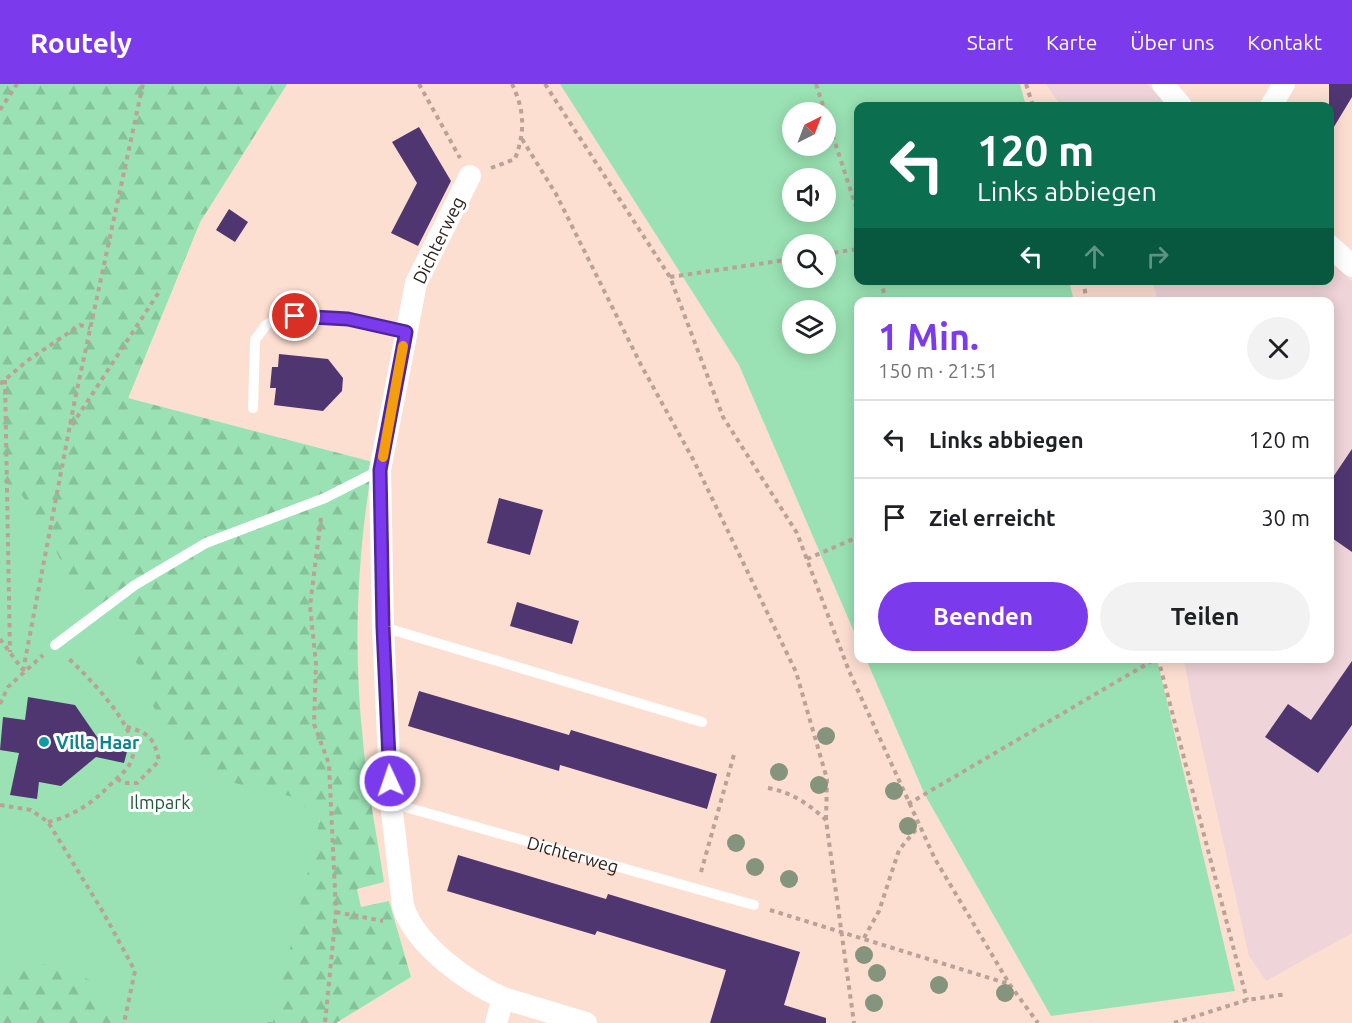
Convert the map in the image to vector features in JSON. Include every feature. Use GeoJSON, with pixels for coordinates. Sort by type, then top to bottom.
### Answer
{"type":"FeatureCollection","features":[{"type":"Feature","properties":{"kind":"street"},"geometry":{"type":"LineString","coordinates":[[1163,84],[1178,102]]}},
{"type":"Feature","properties":{"kind":"street"},"geometry":{"type":"LineString","coordinates":[[1273,102],[1284,84]]}},
{"type":"Feature","properties":{"kind":"street","name":"Dichterweg"},"geometry":{"type":"LineString","coordinates":[[470,176],[416,283],[380,470],[383,627],[391,803],[406,917],[439,956],[482,989],[502,998],[586,1023]]}},
{"type":"Feature","properties":{"kind":"street"},"geometry":{"type":"LineString","coordinates":[[1334,250],[1352,266]]}},
{"type":"Feature","properties":{"kind":"street"},"geometry":{"type":"LineString","coordinates":[[496,1023],[502,998]]}},
{"type":"Feature","properties":{"kind":"lane"},"geometry":{"type":"LineString","coordinates":[[254,408],[255,340],[266,325],[283,315],[348,319],[406,332]]}},
{"type":"Feature","properties":{"kind":"lane"},"geometry":{"type":"LineString","coordinates":[[55,645],[135,585],[206,543],[325,498],[380,470]]}},
{"type":"Feature","properties":{"kind":"lane"},"geometry":{"type":"LineString","coordinates":[[383,627],[702,722]]}},
{"type":"Feature","properties":{"kind":"lane","name":"Dichterweg"},"geometry":{"type":"LineString","coordinates":[[391,803],[754,905]]}},
{"type":"Feature","properties":{"kind":"path"},"geometry":{"type":"LineString","coordinates":[[0,110],[17,84]]}},
{"type":"Feature","properties":{"kind":"path"},"geometry":{"type":"LineString","coordinates":[[23,670],[69,428],[143,84]]}},
{"type":"Feature","properties":{"kind":"path"},"geometry":{"type":"LineString","coordinates":[[419,84],[470,176],[515,159],[522,139],[523,112],[512,84]]}},
{"type":"Feature","properties":{"kind":"path"},"geometry":{"type":"LineString","coordinates":[[544,84],[670,277],[723,417],[797,533],[849,672],[935,859],[1010,985],[1038,1023]]}},
{"type":"Feature","properties":{"kind":"path"},"geometry":{"type":"LineString","coordinates":[[816,84],[854,201]]}},
{"type":"Feature","properties":{"kind":"path"},"geometry":{"type":"LineString","coordinates":[[1026,84],[1032,102]]}},
{"type":"Feature","properties":{"kind":"path"},"geometry":{"type":"LineString","coordinates":[[522,139],[556,194],[641,365],[694,461],[796,672],[827,779],[826,820],[854,1023]]}},
{"type":"Feature","properties":{"kind":"path"},"geometry":{"type":"LineString","coordinates":[[836,252],[854,250]]}},
{"type":"Feature","properties":{"kind":"path"},"geometry":{"type":"LineString","coordinates":[[670,277],[782,260]]}},
{"type":"Feature","properties":{"kind":"path"},"geometry":{"type":"LineString","coordinates":[[69,428],[159,292]]}},
{"type":"Feature","properties":{"kind":"path"},"geometry":{"type":"LineString","coordinates":[[0,384],[80,324],[90,328]]}},
{"type":"Feature","properties":{"kind":"path"},"geometry":{"type":"LineString","coordinates":[[5,380],[10,652]]}},
{"type":"Feature","properties":{"kind":"path"},"geometry":{"type":"LineString","coordinates":[[325,498],[317,533],[310,606],[316,664],[314,724],[329,764],[336,912],[325,1023]]}},
{"type":"Feature","properties":{"kind":"path"},"geometry":{"type":"LineString","coordinates":[[807,559],[854,539]]}},
{"type":"Feature","properties":{"kind":"path"},"geometry":{"type":"LineString","coordinates":[[0,639],[23,670]]}},
{"type":"Feature","properties":{"kind":"path"},"geometry":{"type":"LineString","coordinates":[[0,704],[8,687],[23,670],[55,645],[93,681],[134,739],[133,755],[127,770],[97,799],[66,817],[48,822]]}},
{"type":"Feature","properties":{"kind":"path"},"geometry":{"type":"LineString","coordinates":[[908,804],[1149,663]]}},
{"type":"Feature","properties":{"kind":"path"},"geometry":{"type":"LineString","coordinates":[[1159,663],[1247,1000]]}},
{"type":"Feature","properties":{"kind":"path"},"geometry":{"type":"LineString","coordinates":[[117,779],[124,783],[137,783],[159,761],[156,744],[144,731],[123,726]]}},
{"type":"Feature","properties":{"kind":"path"},"geometry":{"type":"LineString","coordinates":[[697,888],[735,751]]}},
{"type":"Feature","properties":{"kind":"path"},"geometry":{"type":"LineString","coordinates":[[768,788],[782,790],[811,806],[826,820]]}},
{"type":"Feature","properties":{"kind":"path"},"geometry":{"type":"LineString","coordinates":[[0,805],[31,810],[48,822],[103,912],[135,971],[124,1023]]}},
{"type":"Feature","properties":{"kind":"path"},"geometry":{"type":"LineString","coordinates":[[864,938],[879,911],[899,850],[919,826]]}},
{"type":"Feature","properties":{"kind":"path"},"geometry":{"type":"LineString","coordinates":[[754,905],[841,930],[1010,985]]}},
{"type":"Feature","properties":{"kind":"path"},"geometry":{"type":"LineString","coordinates":[[336,912],[383,921]]}},
{"type":"Feature","properties":{"kind":"path"},"geometry":{"type":"LineString","coordinates":[[1174,1023],[1247,1000],[1287,994]]}},
{"type":"Feature","properties":{"kind":"shaded area"},"geometry":{"type":"Polygon","coordinates":[[[1046,84],[1147,84],[1164,102],[1058,102],[1046,84]]]}},
{"type":"Feature","properties":{"kind":"shaded area"},"geometry":{"type":"Polygon","coordinates":[[[1334,265],[1352,281],[1352,933],[1266,981],[1249,956],[1185,663],[1334,663],[1334,297],[1157,297],[1153,285],[1334,285],[1334,265]]]}},
{"type":"Feature","properties":{"kind":"green space","name":"Ilmpark"},"geometry":{"type":"Polygon","coordinates":[[[0,84],[287,84],[200,222],[128,398],[320,819],[285,1023],[0,1023],[0,84]]]}},
{"type":"Feature","properties":{"kind":"green space"},"geometry":{"type":"Polygon","coordinates":[[[0,84],[287,84],[200,222],[128,398],[373,462],[360,566],[358,672],[365,759],[384,882],[357,889],[361,907],[389,901],[411,977],[336,1023],[242,1023],[273,1022],[320,819],[293,797],[209,777],[154,708],[118,615],[69,578],[49,536],[21,494],[0,479],[0,84]]]}},
{"type":"Feature","properties":{"kind":"green space"},"geometry":{"type":"Polygon","coordinates":[[[560,84],[1020,84],[1025,102],[854,102],[854,285],[1070,285],[1073,297],[854,297],[854,632],[739,365],[560,84]]]}},
{"type":"Feature","properties":{"kind":"green space"},"geometry":{"type":"Polygon","coordinates":[[[868,663],[1158,663],[1235,991],[1051,1016],[925,795],[868,663]]]}},
{"type":"Feature","properties":{"kind":"green space"},"geometry":{"type":"Polygon","coordinates":[[[49,963],[95,982],[117,1023],[0,1023],[0,975],[49,963]]]}},
{"type":"Feature","properties":{"kind":"building"},"geometry":{"type":"Polygon","coordinates":[[[1329,84],[1352,84],[1352,97],[1334,127],[1334,102],[1329,102],[1329,84]]]}},
{"type":"Feature","properties":{"kind":"building"},"geometry":{"type":"Polygon","coordinates":[[[419,127],[451,181],[418,246],[391,233],[417,183],[392,142],[419,127]]]}},
{"type":"Feature","properties":{"kind":"building"},"geometry":{"type":"Polygon","coordinates":[[[229,209],[248,222],[235,242],[216,230],[229,209]]]}},
{"type":"Feature","properties":{"kind":"building"},"geometry":{"type":"Polygon","coordinates":[[[279,354],[328,359],[343,378],[342,391],[323,411],[274,405],[276,388],[270,388],[272,367],[278,367],[279,354]]]}},
{"type":"Feature","properties":{"kind":"building"},"geometry":{"type":"Polygon","coordinates":[[[1352,449],[1352,552],[1334,539],[1334,476],[1352,449]]]}},
{"type":"Feature","properties":{"kind":"building"},"geometry":{"type":"Polygon","coordinates":[[[499,498],[543,510],[530,555],[487,543],[499,498]]]}},
{"type":"Feature","properties":{"kind":"building"},"geometry":{"type":"Polygon","coordinates":[[[517,602],[579,621],[572,644],[510,626],[517,602]]]}},
{"type":"Feature","properties":{"kind":"building"},"geometry":{"type":"Polygon","coordinates":[[[1352,661],[1352,725],[1318,773],[1265,737],[1288,704],[1311,720],[1352,661]]]}},
{"type":"Feature","properties":{"kind":"building"},"geometry":{"type":"Polygon","coordinates":[[[419,691],[569,735],[571,730],[717,774],[707,809],[560,765],[559,771],[408,726],[419,691]]]}},
{"type":"Feature","properties":{"kind":"building","name":"Villa Haar"},"geometry":{"type":"Polygon","coordinates":[[[28,697],[75,705],[97,737],[129,744],[124,763],[96,757],[61,786],[39,782],[37,799],[10,795],[19,753],[0,750],[3,717],[25,720],[28,697]]]}},
{"type":"Feature","properties":{"kind":"building"},"geometry":{"type":"Polygon","coordinates":[[[458,855],[606,899],[608,894],[800,952],[784,1005],[826,1018],[826,1023],[710,1023],[726,970],[597,931],[595,935],[447,891],[458,855]]]}},
{"type":"Feature","properties":{"kind":"slow traffic"},"geometry":{"type":"LineString","coordinates":[[383,457],[403,346]]}},
{"type":"Feature","properties":{"kind":"place","name":"Villa Haar"},"geometry":{"type":"Point","coordinates":[44,742]}},
{"type":"Feature","properties":{"kind":"route"},"geometry":{"type":"LineString","coordinates":[[295,316],[348,319],[406,332],[380,470],[383,521],[383,627],[390,781]]}}]}
